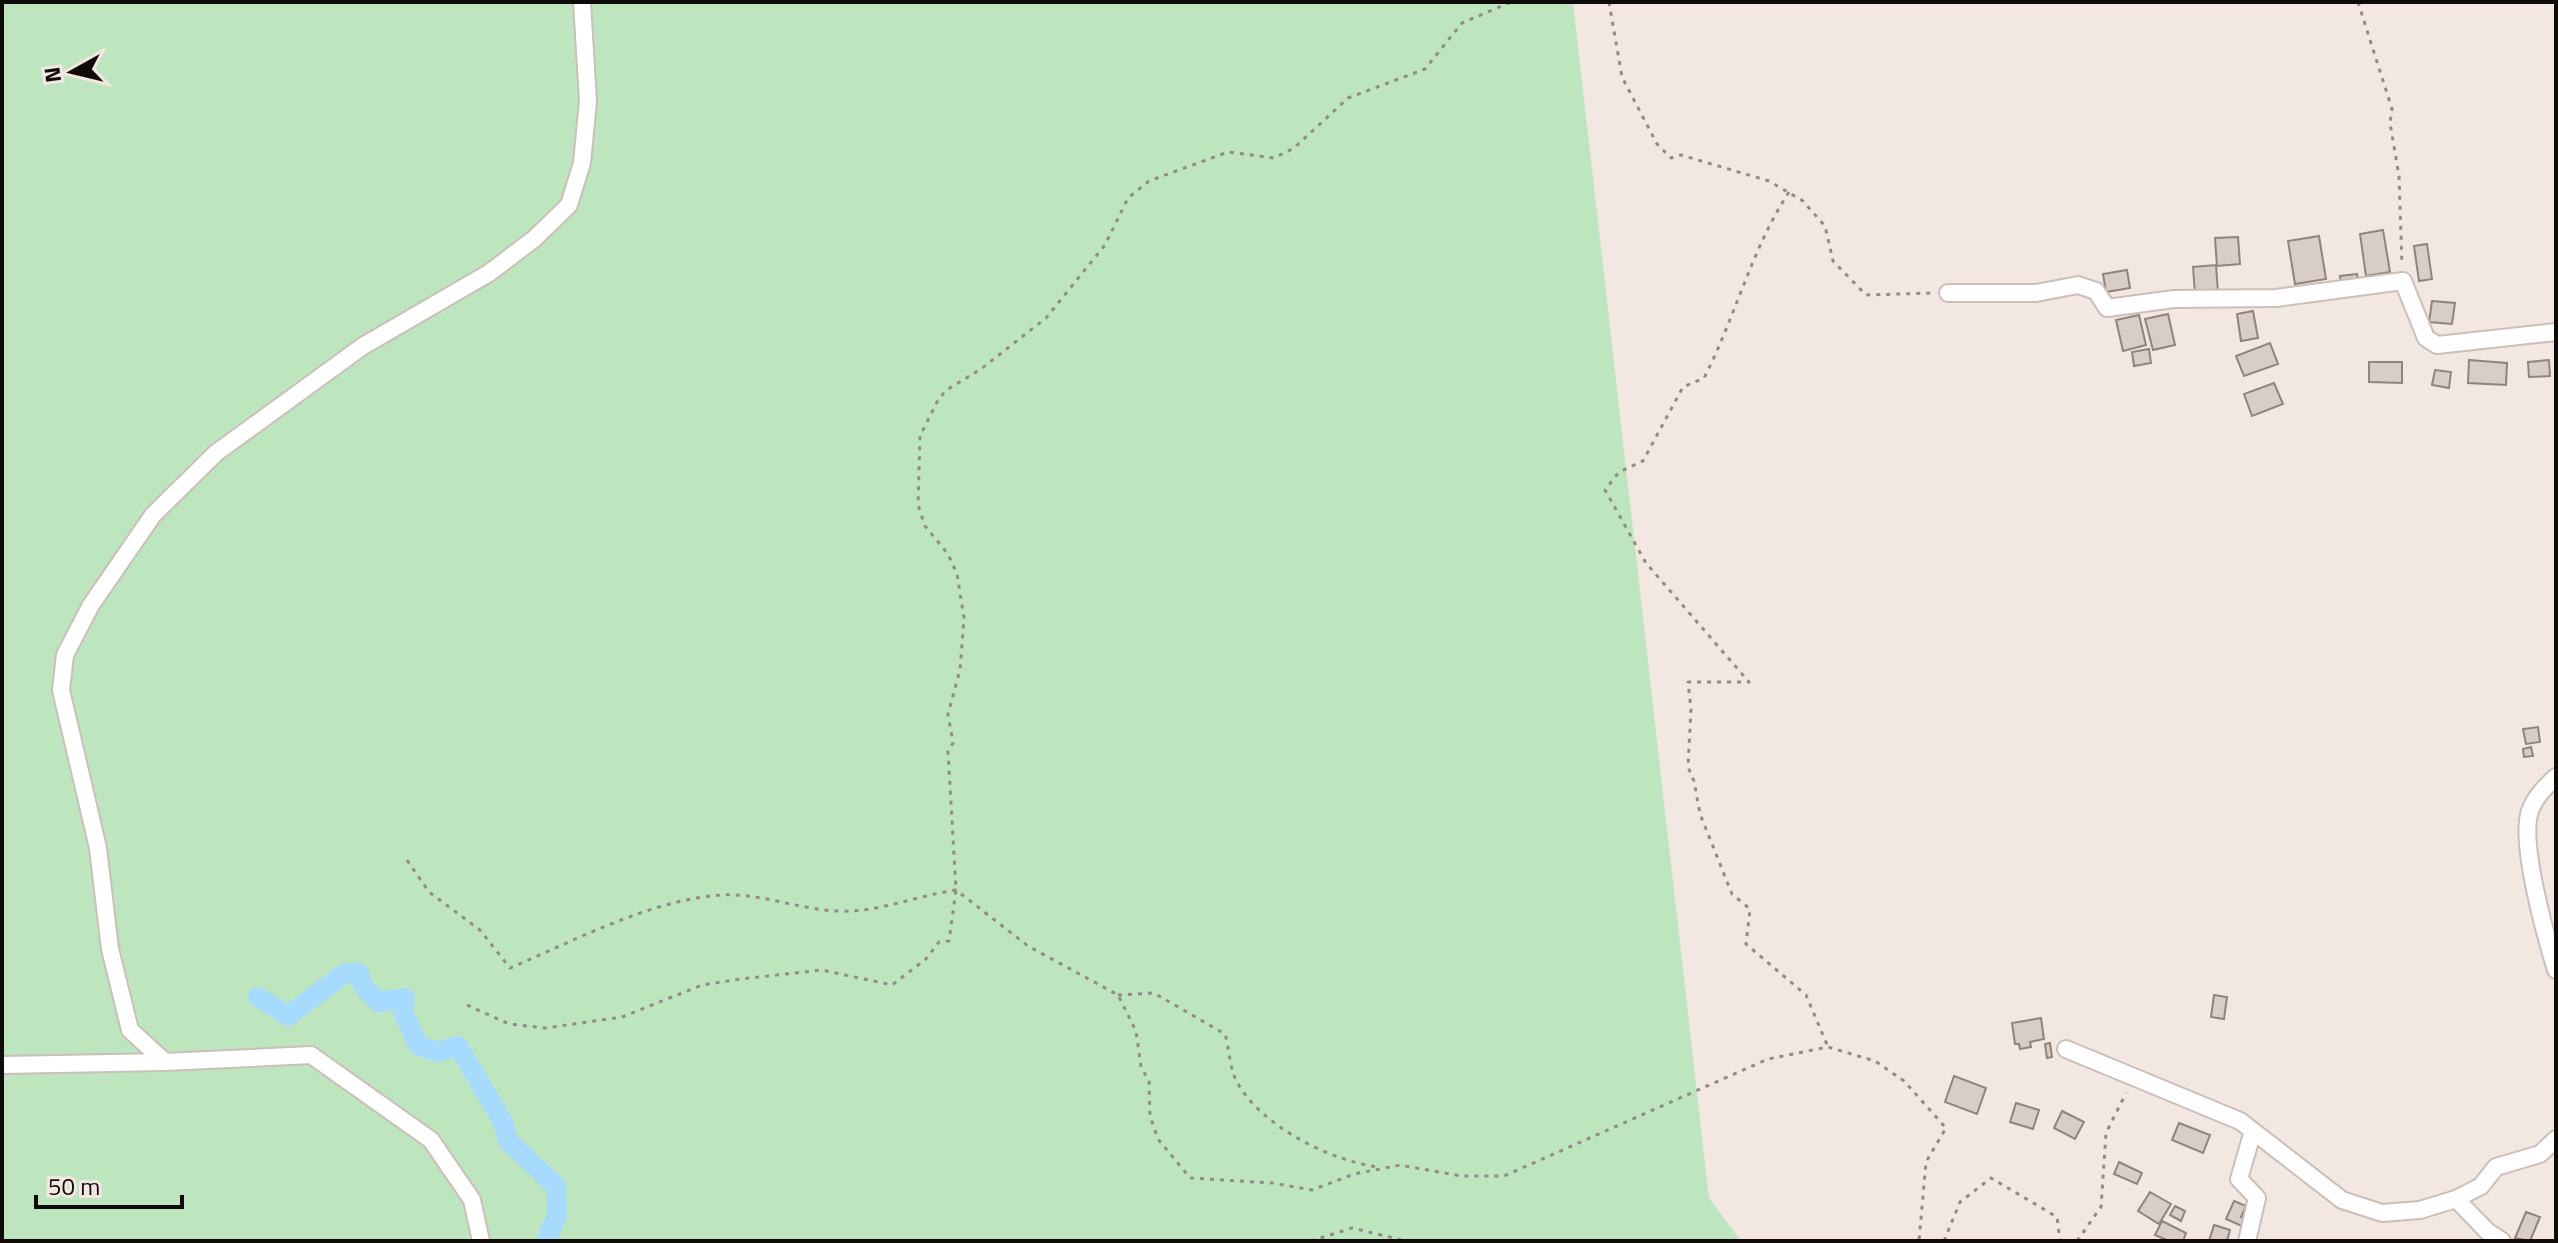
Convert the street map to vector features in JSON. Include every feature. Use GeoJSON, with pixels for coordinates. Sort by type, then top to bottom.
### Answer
{"type":"FeatureCollection","features":[{"type":"Feature","properties":{"kind":"street"},"geometry":{"type":"LineString","coordinates":[[165,1062],[130,1030],[120,990],[110,949],[98,848],[61,690],[65,655],[91,605],[153,515],[216,453],[363,346],[489,273],[534,239],[569,205],[582,163],[588,101],[582,2]]}},
{"type":"Feature","properties":{"kind":"street"},"geometry":{"type":"LineString","coordinates":[[1948,293],[2036,293],[2078,285],[2096,291],[2107,308],[2174,299],[2218,300],[2330,293],[2403,281],[2426,338],[2437,345],[2556,332]]}},
{"type":"Feature","properties":{"kind":"street"},"geometry":{"type":"LineString","coordinates":[[2556,777],[2541,791],[2529,813],[2529,856],[2556,970]]}},
{"type":"Feature","properties":{"kind":"street"},"geometry":{"type":"LineString","coordinates":[[2066,1049],[2240,1121],[2342,1200],[2382,1213],[2420,1210],[2456,1199],[2481,1186],[2496,1167],[2548,1154],[2556,1139]]}},
{"type":"Feature","properties":{"kind":"street"},"geometry":{"type":"LineString","coordinates":[[2,1065],[68,1066],[311,1055],[431,1140],[472,1200],[481,1241]]}},
{"type":"Feature","properties":{"kind":"street"},"geometry":{"type":"LineString","coordinates":[[2247,1241],[2257,1198],[2239,1179],[2253,1131]]}},
{"type":"Feature","properties":{"kind":"street"},"geometry":{"type":"LineString","coordinates":[[2456,1199],[2488,1232],[2502,1241]]}},
{"type":"Feature","properties":{"kind":"path"},"geometry":{"type":"LineString","coordinates":[[467,1005],[509,1024],[546,1028],[622,1017],[702,985],[741,979],[822,970],[892,985],[926,959],[939,942],[949,941],[956,890],[948,751],[953,743],[948,714],[960,670],[964,618],[957,574],[948,554],[925,526],[918,505],[920,436],[937,402],[945,391],[981,369],[1046,318],[1087,263],[1105,245],[1128,198],[1149,181],[1228,152],[1274,158],[1284,153],[1348,98],[1425,69],[1462,23],[1511,2]]}},
{"type":"Feature","properties":{"kind":"path"},"geometry":{"type":"LineString","coordinates":[[1609,2],[1622,77],[1671,158],[1681,155],[1769,181],[1803,201],[1825,226],[1833,261],[1866,295],[1948,293]]}},
{"type":"Feature","properties":{"kind":"path"},"geometry":{"type":"LineString","coordinates":[[2358,2],[2392,109],[2390,123],[2399,176],[2403,281]]}},
{"type":"Feature","properties":{"kind":"path"},"geometry":{"type":"LineString","coordinates":[[1789,192],[1779,208],[1741,292],[1727,332],[1704,378],[1683,387],[1643,461],[1619,472],[1605,490],[1646,563],[1749,682],[1688,682],[1691,709],[1688,767],[1715,856],[1732,894],[1750,909],[1746,944],[1806,995],[1828,1047]]}},
{"type":"Feature","properties":{"kind":"path"},"geometry":{"type":"LineString","coordinates":[[407,860],[429,892],[480,930],[510,968],[610,925],[710,896],[760,895],[833,911],[868,912],[915,896],[956,890],[1028,946],[1118,995],[1154,993],[1225,1034],[1236,1080],[1251,1101],[1317,1149],[1358,1164],[1381,1168]]}},
{"type":"Feature","properties":{"kind":"path"},"geometry":{"type":"LineString","coordinates":[[1118,995],[1136,1031],[1141,1067],[1149,1081],[1150,1116],[1158,1139],[1190,1178],[1272,1183],[1312,1190],[1354,1174],[1400,1165],[1461,1176],[1504,1176],[1768,1059],[1828,1047],[1875,1061],[1904,1081],[1946,1128],[1926,1162],[1919,1241]]}},
{"type":"Feature","properties":{"kind":"path"},"geometry":{"type":"LineString","coordinates":[[2077,1241],[2101,1207],[2106,1133],[2135,1077]]}},
{"type":"Feature","properties":{"kind":"path"},"geometry":{"type":"LineString","coordinates":[[1944,1241],[1960,1202],[1991,1178],[2057,1217],[2060,1241]]}},
{"type":"Feature","properties":{"kind":"path"},"geometry":{"type":"LineString","coordinates":[[1311,1241],[1352,1228],[1406,1241]]}},
{"type":"Feature","properties":{"kind":"green space"},"geometry":{"type":"Polygon","coordinates":[[[2,2],[1573,2],[1709,1198],[1741,1241],[2,1241],[2,2]]]}},
{"type":"Feature","properties":{"kind":"building"},"geometry":{"type":"Polygon","coordinates":[[[2383,230],[2390,272],[2366,276],[2360,234],[2383,230]]]}},
{"type":"Feature","properties":{"kind":"building"},"geometry":{"type":"Polygon","coordinates":[[[2319,236],[2326,279],[2295,284],[2288,241],[2319,236]]]}},
{"type":"Feature","properties":{"kind":"building"},"geometry":{"type":"Polygon","coordinates":[[[2238,237],[2240,264],[2217,266],[2215,238],[2238,237]]]}},
{"type":"Feature","properties":{"kind":"building"},"geometry":{"type":"Polygon","coordinates":[[[2427,244],[2432,279],[2419,281],[2414,246],[2427,244]]]}},
{"type":"Feature","properties":{"kind":"building"},"geometry":{"type":"Polygon","coordinates":[[[2216,265],[2218,293],[2195,294],[2193,267],[2216,265]]]}},
{"type":"Feature","properties":{"kind":"building"},"geometry":{"type":"Polygon","coordinates":[[[2127,270],[2130,288],[2106,292],[2103,274],[2127,270]]]}},
{"type":"Feature","properties":{"kind":"building"},"geometry":{"type":"Polygon","coordinates":[[[2357,274],[2359,283],[2341,285],[2340,276],[2357,274]]]}},
{"type":"Feature","properties":{"kind":"building"},"geometry":{"type":"Polygon","coordinates":[[[2432,301],[2455,303],[2452,324],[2429,322],[2432,301]]]}},
{"type":"Feature","properties":{"kind":"building"},"geometry":{"type":"Polygon","coordinates":[[[2253,311],[2258,338],[2241,341],[2237,314],[2253,311]]]}},
{"type":"Feature","properties":{"kind":"building"},"geometry":{"type":"Polygon","coordinates":[[[2168,314],[2175,345],[2153,350],[2145,319],[2168,314]]]}},
{"type":"Feature","properties":{"kind":"building"},"geometry":{"type":"Polygon","coordinates":[[[2139,315],[2146,345],[2123,351],[2116,320],[2139,315]]]}},
{"type":"Feature","properties":{"kind":"building"},"geometry":{"type":"Polygon","coordinates":[[[2270,343],[2278,364],[2244,376],[2236,356],[2270,343]]]}},
{"type":"Feature","properties":{"kind":"building"},"geometry":{"type":"Polygon","coordinates":[[[2149,349],[2151,363],[2134,366],[2132,352],[2149,349]]]}},
{"type":"Feature","properties":{"kind":"building"},"geometry":{"type":"Polygon","coordinates":[[[2469,360],[2507,363],[2506,385],[2468,383],[2469,360]]]}},
{"type":"Feature","properties":{"kind":"building"},"geometry":{"type":"Polygon","coordinates":[[[2549,360],[2550,376],[2529,377],[2528,362],[2549,360]]]}},
{"type":"Feature","properties":{"kind":"building"},"geometry":{"type":"Polygon","coordinates":[[[2369,362],[2402,362],[2402,383],[2369,382],[2369,362]]]}},
{"type":"Feature","properties":{"kind":"building"},"geometry":{"type":"Polygon","coordinates":[[[2435,370],[2451,372],[2449,388],[2432,385],[2435,370]]]}},
{"type":"Feature","properties":{"kind":"building"},"geometry":{"type":"Polygon","coordinates":[[[2274,383],[2283,404],[2252,416],[2244,394],[2274,383]]]}},
{"type":"Feature","properties":{"kind":"building"},"geometry":{"type":"Polygon","coordinates":[[[2538,727],[2540,742],[2526,744],[2523,729],[2538,727]]]}},
{"type":"Feature","properties":{"kind":"building"},"geometry":{"type":"Polygon","coordinates":[[[2531,747],[2533,756],[2524,757],[2523,749],[2531,747]]]}},
{"type":"Feature","properties":{"kind":"building"},"geometry":{"type":"Polygon","coordinates":[[[2214,995],[2227,997],[2224,1019],[2211,1017],[2214,995]]]}},
{"type":"Feature","properties":{"kind":"building"},"geometry":{"type":"Polygon","coordinates":[[[2041,1018],[2044,1039],[2030,1042],[2031,1047],[2020,1049],[2019,1044],[2015,1044],[2012,1023],[2041,1018]]]}},
{"type":"Feature","properties":{"kind":"building"},"geometry":{"type":"Polygon","coordinates":[[[2050,1043],[2052,1057],[2047,1058],[2045,1044],[2050,1043]]]}},
{"type":"Feature","properties":{"kind":"building"},"geometry":{"type":"Polygon","coordinates":[[[1954,1076],[1986,1088],[1977,1114],[1945,1102],[1954,1076]]]}},
{"type":"Feature","properties":{"kind":"building"},"geometry":{"type":"Polygon","coordinates":[[[2016,1103],[2039,1110],[2033,1129],[2010,1122],[2016,1103]]]}},
{"type":"Feature","properties":{"kind":"building"},"geometry":{"type":"Polygon","coordinates":[[[2062,1111],[2084,1122],[2075,1139],[2054,1128],[2062,1111]]]}},
{"type":"Feature","properties":{"kind":"building"},"geometry":{"type":"Polygon","coordinates":[[[2179,1123],[2210,1135],[2203,1153],[2172,1140],[2179,1123]]]}},
{"type":"Feature","properties":{"kind":"building"},"geometry":{"type":"Polygon","coordinates":[[[2119,1162],[2142,1173],[2137,1184],[2114,1174],[2119,1162]]]}},
{"type":"Feature","properties":{"kind":"building"},"geometry":{"type":"Polygon","coordinates":[[[2150,1192],[2171,1204],[2159,1224],[2138,1211],[2150,1192]]]}},
{"type":"Feature","properties":{"kind":"building"},"geometry":{"type":"Polygon","coordinates":[[[2234,1201],[2246,1206],[2241,1217],[2247,1220],[2244,1227],[2226,1219],[2234,1201]]]}},
{"type":"Feature","properties":{"kind":"building"},"geometry":{"type":"Polygon","coordinates":[[[2175,1206],[2185,1211],[2181,1221],[2170,1215],[2175,1206]]]}},
{"type":"Feature","properties":{"kind":"building"},"geometry":{"type":"Polygon","coordinates":[[[2526,1212],[2540,1217],[2530,1241],[2515,1238],[2526,1212]]]}},
{"type":"Feature","properties":{"kind":"building"},"geometry":{"type":"Polygon","coordinates":[[[2162,1221],[2186,1233],[2183,1241],[2169,1241],[2155,1235],[2162,1221]]]}},
{"type":"Feature","properties":{"kind":"building"},"geometry":{"type":"Polygon","coordinates":[[[2214,1225],[2230,1230],[2227,1241],[2209,1241],[2214,1225]]]}},
{"type":"Feature","properties":{"kind":"waterway"},"geometry":{"type":"LineString","coordinates":[[258,997],[288,1016],[345,973],[359,973],[363,986],[378,1002],[405,998],[403,1012],[418,1045],[437,1052],[458,1046],[503,1122],[508,1141],[556,1186],[557,1215],[546,1241]]}}]}
